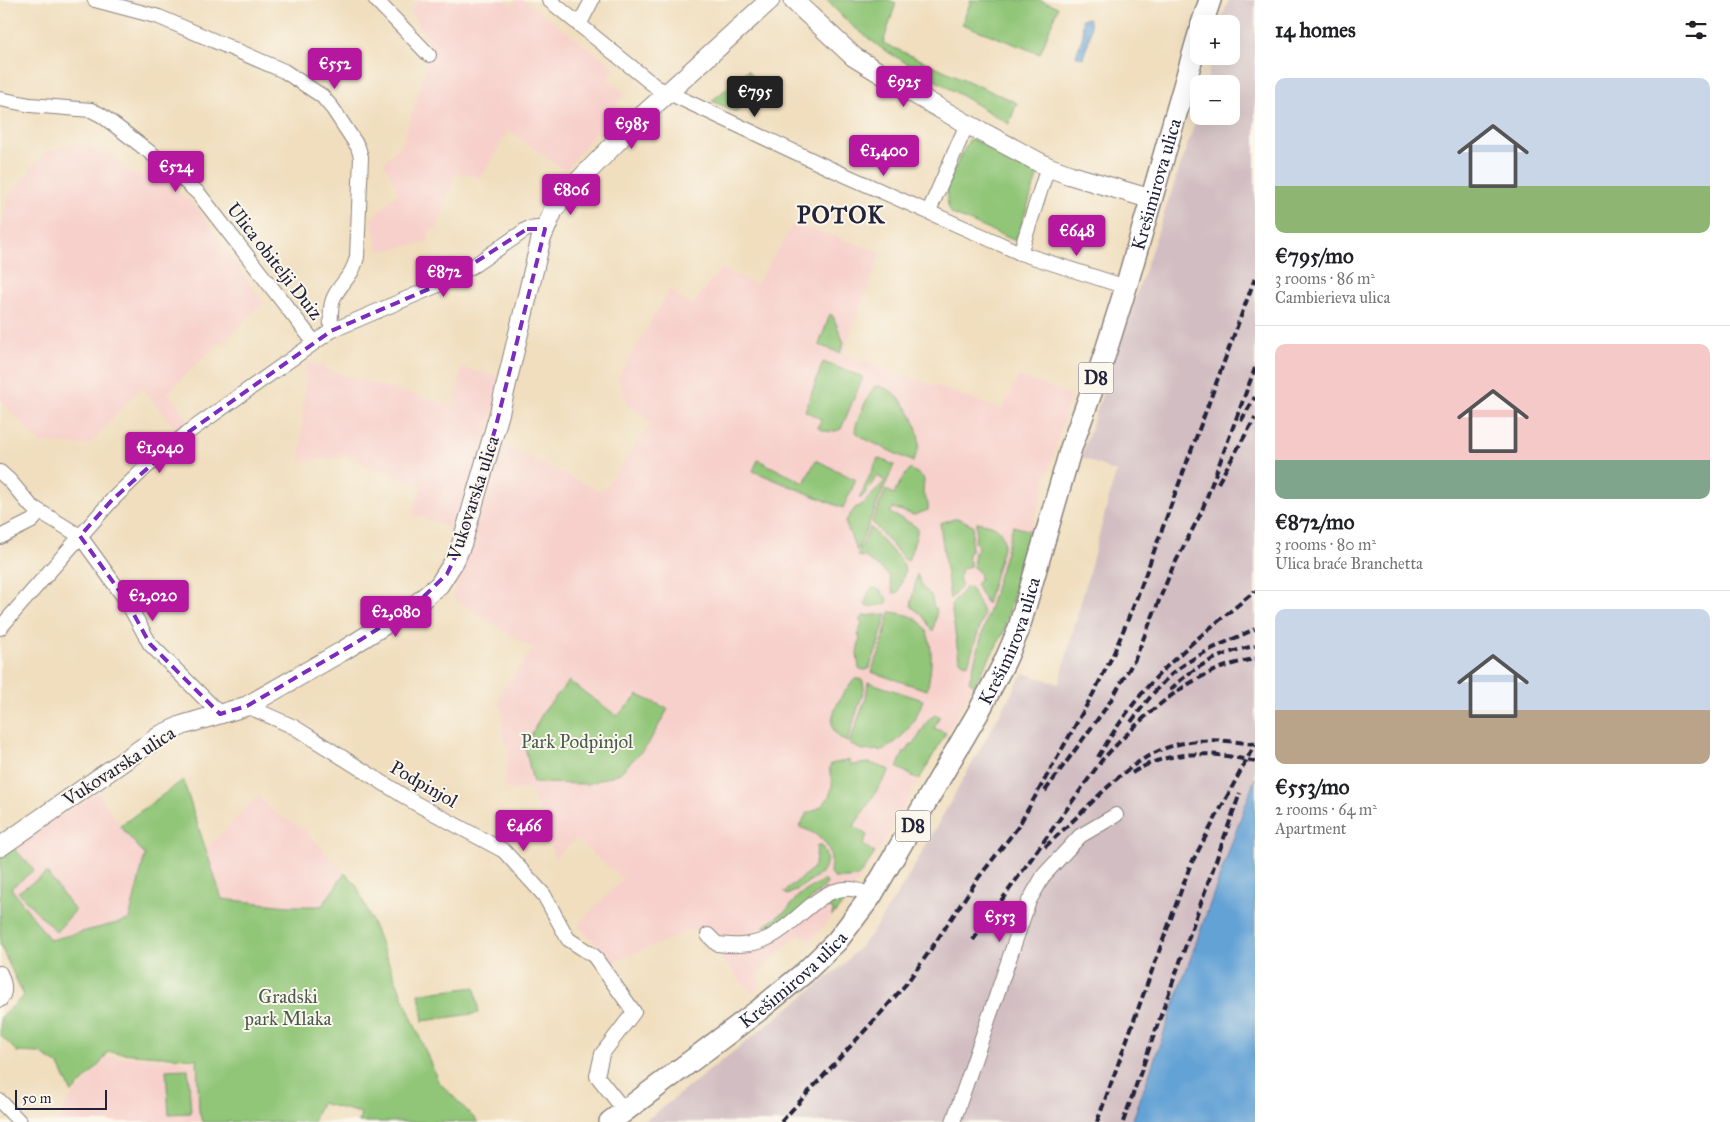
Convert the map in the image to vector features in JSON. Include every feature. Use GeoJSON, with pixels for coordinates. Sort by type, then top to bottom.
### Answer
{"type":"FeatureCollection","features":[{"type":"Feature","properties":{"kind":"main road","name":"Vukovarska ulica"},"geometry":{"type":"LineString","coordinates":[[0,847],[161,735],[183,725],[247,706],[341,652],[413,607],[428,595],[447,574],[462,544],[496,426],[544,230],[553,211],[563,197],[610,148],[770,0]]}},
{"type":"Feature","properties":{"kind":"main road"},"geometry":{"type":"LineString","coordinates":[[793,0],[854,57],[967,124],[1048,166],[1070,175],[1151,199]]}},
{"type":"Feature","properties":{"kind":"main road"},"geometry":{"type":"LineString","coordinates":[[1205,15],[1210,0]]}},
{"type":"Feature","properties":{"kind":"main road","name":"Krešimirova ulica"},"geometry":{"type":"LineString","coordinates":[[617,1117],[759,1010],[804,973],[838,941],[871,896],[969,730],[1012,646],[1071,448],[1104,357],[1126,288],[1190,65]]}},
{"type":"Feature","properties":{"kind":"street"},"geometry":{"type":"LineString","coordinates":[[95,0],[159,17],[276,67],[322,96],[333,109],[360,151],[360,163],[357,257],[353,271],[334,295],[331,305],[331,331]]}},
{"type":"Feature","properties":{"kind":"street"},"geometry":{"type":"LineString","coordinates":[[376,0],[429,55]]}},
{"type":"Feature","properties":{"kind":"street"},"geometry":{"type":"LineString","coordinates":[[549,0],[656,87],[668,93],[829,168],[1020,253],[1126,288]]}},
{"type":"Feature","properties":{"kind":"street"},"geometry":{"type":"LineString","coordinates":[[579,25],[592,0]]}},
{"type":"Feature","properties":{"kind":"street","name":"Ulica obitelji Duiz"},"geometry":{"type":"LineString","coordinates":[[0,99],[30,105],[91,110],[125,133],[175,172],[198,194],[314,342]]}},
{"type":"Feature","properties":{"kind":"street"},"geometry":{"type":"LineString","coordinates":[[928,211],[967,124]]}},
{"type":"Feature","properties":{"kind":"street"},"geometry":{"type":"LineString","coordinates":[[1020,253],[1048,166]]}},
{"type":"Feature","properties":{"kind":"street"},"geometry":{"type":"LineString","coordinates":[[0,628],[112,500],[144,469],[187,433],[331,331],[443,283],[476,264],[527,228],[544,230]]}},
{"type":"Feature","properties":{"kind":"street"},"geometry":{"type":"LineString","coordinates":[[0,472],[39,513],[80,536],[126,600],[150,644],[220,714]]}},
{"type":"Feature","properties":{"kind":"street"},"geometry":{"type":"LineString","coordinates":[[0,537],[32,521],[39,513]]}},
{"type":"Feature","properties":{"kind":"street","name":"Podpinjol"},"geometry":{"type":"LineString","coordinates":[[247,706],[294,727],[415,802],[504,851],[544,895],[568,939],[594,956],[634,1012],[602,1054],[597,1076],[617,1117]]}},
{"type":"Feature","properties":{"kind":"street"},"geometry":{"type":"LineString","coordinates":[[952,1122],[1029,901],[1044,875],[1080,836],[1116,815]]}},
{"type":"Feature","properties":{"kind":"street"},"geometry":{"type":"LineString","coordinates":[[708,934],[717,944],[747,946],[766,940],[782,931],[820,898],[833,891],[841,888],[851,888],[871,896]]}},
{"type":"Feature","properties":{"kind":"street"},"geometry":{"type":"LineString","coordinates":[[0,973],[5,985],[4,993],[0,1000]]}},
{"type":"Feature","properties":{"kind":"street"},"geometry":{"type":"LineString","coordinates":[[0,1101],[20,1122]]}},
{"type":"Feature","properties":{"kind":"highlighted area"},"geometry":{"type":"Polygon","coordinates":[[[527,229],[545,229],[496,426],[462,543],[447,574],[413,607],[357,642],[247,706],[220,714],[150,644],[126,600],[80,536],[112,500],[187,433],[331,331],[443,283],[527,229]]]}},
{"type":"Feature","properties":{"kind":"shaded area"},"geometry":{"type":"Polygon","coordinates":[[[418,0],[504,0],[512,6],[516,0],[524,0],[615,68],[608,80],[625,94],[565,171],[508,130],[481,178],[456,172],[438,227],[429,231],[429,242],[379,251],[371,219],[399,192],[384,163],[403,143],[429,55],[428,39],[409,11],[418,0]]]}},
{"type":"Feature","properties":{"kind":"shaded area"},"geometry":{"type":"Polygon","coordinates":[[[1229,0],[1255,0],[1255,778],[1133,1122],[644,1122],[842,966],[872,933],[907,879],[1023,673],[1059,684],[1116,472],[1081,457],[1194,125],[1240,125],[1240,75],[1208,75],[1211,65],[1240,65],[1240,15],[1223,15],[1229,0]]]}},
{"type":"Feature","properties":{"kind":"shaded area"},"geometry":{"type":"Polygon","coordinates":[[[76,144],[107,152],[139,177],[150,168],[197,208],[263,303],[227,338],[206,354],[168,393],[188,419],[176,429],[141,387],[89,445],[40,443],[0,400],[0,231],[10,195],[45,152],[76,144]]]}},
{"type":"Feature","properties":{"kind":"shaded area"},"geometry":{"type":"Polygon","coordinates":[[[794,223],[881,252],[843,354],[1002,409],[1019,376],[1071,395],[1003,634],[883,844],[843,904],[811,940],[799,934],[758,973],[760,986],[752,994],[695,929],[613,962],[578,925],[623,879],[576,839],[554,858],[546,827],[530,790],[504,789],[510,747],[504,745],[502,707],[499,705],[503,689],[533,649],[452,598],[503,445],[602,492],[651,423],[627,405],[618,377],[670,289],[691,307],[720,268],[757,284],[794,223]]]}},
{"type":"Feature","properties":{"kind":"shaded area"},"geometry":{"type":"Polygon","coordinates":[[[306,361],[346,376],[454,406],[462,368],[503,377],[458,531],[412,514],[422,486],[346,456],[300,462],[306,361]]]}},
{"type":"Feature","properties":{"kind":"shaded area"},"geometry":{"type":"Polygon","coordinates":[[[98,792],[120,826],[145,855],[129,920],[50,940],[10,888],[34,870],[12,846],[98,792]]]}},
{"type":"Feature","properties":{"kind":"shaded area"},"geometry":{"type":"Polygon","coordinates":[[[258,796],[275,813],[305,830],[345,873],[322,906],[288,906],[222,899],[206,849],[258,796]]]}},
{"type":"Feature","properties":{"kind":"shaded area"},"geometry":{"type":"Polygon","coordinates":[[[108,1057],[196,1062],[200,1122],[60,1122],[66,1103],[108,1057]]]}},
{"type":"Feature","properties":{"kind":"green space"},"geometry":{"type":"Polygon","coordinates":[[[826,0],[889,0],[896,3],[883,43],[1017,103],[1009,124],[881,48],[850,24],[826,0]]]}},
{"type":"Feature","properties":{"kind":"green space"},"geometry":{"type":"Polygon","coordinates":[[[971,0],[1039,0],[1058,7],[1040,54],[962,24],[971,0]]]}},
{"type":"Feature","properties":{"kind":"green space"},"geometry":{"type":"Polygon","coordinates":[[[748,70],[761,86],[737,112],[712,101],[748,70]]]}},
{"type":"Feature","properties":{"kind":"green space"},"geometry":{"type":"Polygon","coordinates":[[[972,139],[1034,170],[1037,177],[1016,241],[952,214],[948,205],[948,186],[951,177],[969,140],[972,139]]]}},
{"type":"Feature","properties":{"kind":"green space"},"geometry":{"type":"Polygon","coordinates":[[[830,314],[833,316],[844,343],[840,353],[819,345],[830,314]]]}},
{"type":"Feature","properties":{"kind":"green space"},"geometry":{"type":"Polygon","coordinates":[[[823,362],[863,377],[841,429],[835,431],[826,431],[818,428],[821,419],[805,411],[823,362]]]}},
{"type":"Feature","properties":{"kind":"green space"},"geometry":{"type":"Polygon","coordinates":[[[875,386],[892,392],[900,399],[912,416],[919,444],[913,462],[861,437],[855,431],[863,408],[875,386]]]}},
{"type":"Feature","properties":{"kind":"green space"},"geometry":{"type":"Polygon","coordinates":[[[878,458],[894,465],[857,551],[845,522],[855,508],[864,503],[885,481],[877,476],[859,499],[878,458]]]}},
{"type":"Feature","properties":{"kind":"green space"},"geometry":{"type":"Polygon","coordinates":[[[758,460],[804,483],[816,460],[856,480],[843,508],[753,471],[758,460]]]}},
{"type":"Feature","properties":{"kind":"green space"},"geometry":{"type":"Polygon","coordinates":[[[910,469],[924,478],[923,494],[928,503],[928,510],[914,515],[893,508],[890,513],[917,528],[917,534],[908,561],[904,559],[872,522],[886,490],[894,494],[910,469]]]}},
{"type":"Feature","properties":{"kind":"green space"},"geometry":{"type":"Polygon","coordinates":[[[960,519],[973,525],[971,551],[968,554],[970,566],[961,571],[959,576],[962,586],[950,599],[940,523],[960,519]]]}},
{"type":"Feature","properties":{"kind":"green space"},"geometry":{"type":"Polygon","coordinates":[[[977,522],[996,527],[1001,533],[1004,544],[987,604],[976,585],[980,579],[979,572],[973,567],[975,552],[978,546],[975,543],[977,522]]]}},
{"type":"Feature","properties":{"kind":"green space"},"geometry":{"type":"Polygon","coordinates":[[[1013,526],[1031,531],[1003,634],[974,685],[969,681],[1013,526]]]}},
{"type":"Feature","properties":{"kind":"green space"},"geometry":{"type":"Polygon","coordinates":[[[870,527],[903,563],[905,571],[898,593],[893,592],[889,575],[865,557],[857,556],[870,527]]]}},
{"type":"Feature","properties":{"kind":"green space"},"geometry":{"type":"Polygon","coordinates":[[[917,574],[923,588],[931,595],[934,608],[937,609],[933,632],[923,616],[911,606],[917,574]]]}},
{"type":"Feature","properties":{"kind":"green space"},"geometry":{"type":"Polygon","coordinates":[[[966,587],[971,588],[984,614],[968,664],[963,663],[959,659],[951,605],[966,587]]]}},
{"type":"Feature","properties":{"kind":"green space"},"geometry":{"type":"Polygon","coordinates":[[[872,588],[881,591],[888,600],[886,604],[867,607],[865,605],[868,592],[872,588]]]}},
{"type":"Feature","properties":{"kind":"green space"},"geometry":{"type":"Polygon","coordinates":[[[890,612],[913,617],[921,623],[926,631],[931,650],[927,690],[871,672],[880,651],[890,612]]]}},
{"type":"Feature","properties":{"kind":"green space"},"geometry":{"type":"Polygon","coordinates":[[[887,614],[869,669],[859,669],[857,653],[860,637],[858,636],[862,623],[860,619],[863,616],[887,614]]]}},
{"type":"Feature","properties":{"kind":"green space"},"geometry":{"type":"Polygon","coordinates":[[[855,679],[863,681],[864,689],[847,742],[835,733],[832,723],[838,702],[855,679]]]}},
{"type":"Feature","properties":{"kind":"green space","name":"Park Podpinjol"},"geometry":{"type":"Polygon","coordinates":[[[569,681],[617,716],[638,695],[668,709],[647,746],[620,773],[588,784],[533,783],[525,747],[543,712],[569,681]]]}},
{"type":"Feature","properties":{"kind":"green space"},"geometry":{"type":"Polygon","coordinates":[[[868,682],[923,700],[907,731],[894,743],[879,751],[863,750],[849,743],[866,698],[868,682]]]}},
{"type":"Feature","properties":{"kind":"green space"},"geometry":{"type":"Polygon","coordinates":[[[935,715],[940,716],[934,728],[946,733],[919,780],[897,767],[904,752],[907,751],[911,744],[914,744],[929,719],[935,715]]]}},
{"type":"Feature","properties":{"kind":"green space"},"geometry":{"type":"Polygon","coordinates":[[[850,760],[851,765],[870,763],[890,770],[854,826],[867,835],[863,845],[875,853],[859,876],[834,878],[830,874],[830,854],[825,843],[816,835],[799,827],[807,813],[818,809],[829,796],[832,786],[831,764],[850,760]]]}},
{"type":"Feature","properties":{"kind":"green space","name":"Gradski park Mlaka"},"geometry":{"type":"Polygon","coordinates":[[[183,780],[222,899],[288,906],[322,906],[345,873],[356,884],[438,1081],[478,1122],[359,1122],[361,1113],[321,1103],[313,1122],[202,1122],[199,1111],[197,1059],[108,1052],[100,1064],[72,1093],[59,1065],[40,1053],[17,1052],[0,1035],[0,1018],[24,996],[0,945],[0,854],[12,846],[34,870],[11,888],[50,940],[129,920],[145,855],[120,826],[183,780]]]}},
{"type":"Feature","properties":{"kind":"green space"},"geometry":{"type":"Polygon","coordinates":[[[817,846],[822,846],[825,853],[825,868],[814,878],[787,895],[784,892],[811,870],[815,864],[817,846]]]}},
{"type":"Feature","properties":{"kind":"green space"},"geometry":{"type":"Polygon","coordinates":[[[47,873],[75,911],[56,932],[18,892],[47,873]]]}},
{"type":"Feature","properties":{"kind":"green space"},"geometry":{"type":"Polygon","coordinates":[[[826,880],[827,884],[797,913],[772,932],[763,927],[787,910],[798,896],[826,880]]]}},
{"type":"Feature","properties":{"kind":"green space"},"geometry":{"type":"Polygon","coordinates":[[[842,898],[845,902],[832,916],[833,909],[825,905],[842,898]]]}},
{"type":"Feature","properties":{"kind":"green space"},"geometry":{"type":"Polygon","coordinates":[[[475,987],[479,1013],[423,1021],[419,994],[475,987]]]}},
{"type":"Feature","properties":{"kind":"green space"},"geometry":{"type":"Polygon","coordinates":[[[188,1069],[191,1113],[169,1114],[166,1070],[188,1069]]]}},
{"type":"Feature","properties":{"kind":"water"},"geometry":{"type":"Polygon","coordinates":[[[1089,18],[1091,28],[1083,58],[1076,56],[1083,35],[1082,19],[1089,18]]]}},
{"type":"Feature","properties":{"kind":"water"},"geometry":{"type":"Polygon","coordinates":[[[1255,778],[1255,1122],[1132,1122],[1255,778]]]}},
{"type":"Feature","properties":{"kind":"railway"},"geometry":{"type":"LineString","coordinates":[[781,1122],[906,984],[979,877],[1018,827],[1093,694],[1113,655],[1136,600],[1255,278]]}},
{"type":"Feature","properties":{"kind":"railway"},"geometry":{"type":"LineString","coordinates":[[1045,791],[1108,705],[1135,659],[1172,569],[1201,513],[1255,368]]}},
{"type":"Feature","properties":{"kind":"railway"},"geometry":{"type":"LineString","coordinates":[[1241,421],[1255,397]]}},
{"type":"Feature","properties":{"kind":"railway"},"geometry":{"type":"LineString","coordinates":[[1218,483],[1255,418]]}},
{"type":"Feature","properties":{"kind":"railway"},"geometry":{"type":"LineString","coordinates":[[1098,757],[1114,731],[1156,677],[1197,639],[1255,591]]}},
{"type":"Feature","properties":{"kind":"railway"},"geometry":{"type":"LineString","coordinates":[[1131,722],[1150,697],[1181,667],[1212,649],[1255,629]]}},
{"type":"Feature","properties":{"kind":"railway"},"geometry":{"type":"LineString","coordinates":[[1170,690],[1179,681],[1209,661],[1231,652],[1255,646]]}},
{"type":"Feature","properties":{"kind":"railway"},"geometry":{"type":"LineString","coordinates":[[973,940],[1102,760],[1118,743],[1152,711],[1190,683],[1232,664],[1255,659]]}},
{"type":"Feature","properties":{"kind":"railway"},"geometry":{"type":"LineString","coordinates":[[1045,847],[1125,772],[1138,762],[1165,748],[1198,741],[1255,744]]}},
{"type":"Feature","properties":{"kind":"railway"},"geometry":{"type":"LineString","coordinates":[[1097,1122],[1190,866],[1255,744]]}},
{"type":"Feature","properties":{"kind":"railway"},"geometry":{"type":"LineString","coordinates":[[1132,773],[1146,765],[1161,760],[1192,754],[1224,756],[1255,762]]}},
{"type":"Feature","properties":{"kind":"railway"},"geometry":{"type":"LineString","coordinates":[[1123,1122],[1240,793]]}},
{"type":"Feature","properties":{"kind":"district","name":"POTOK"},"geometry":{"type":"Point","coordinates":[841,215]}}]}
